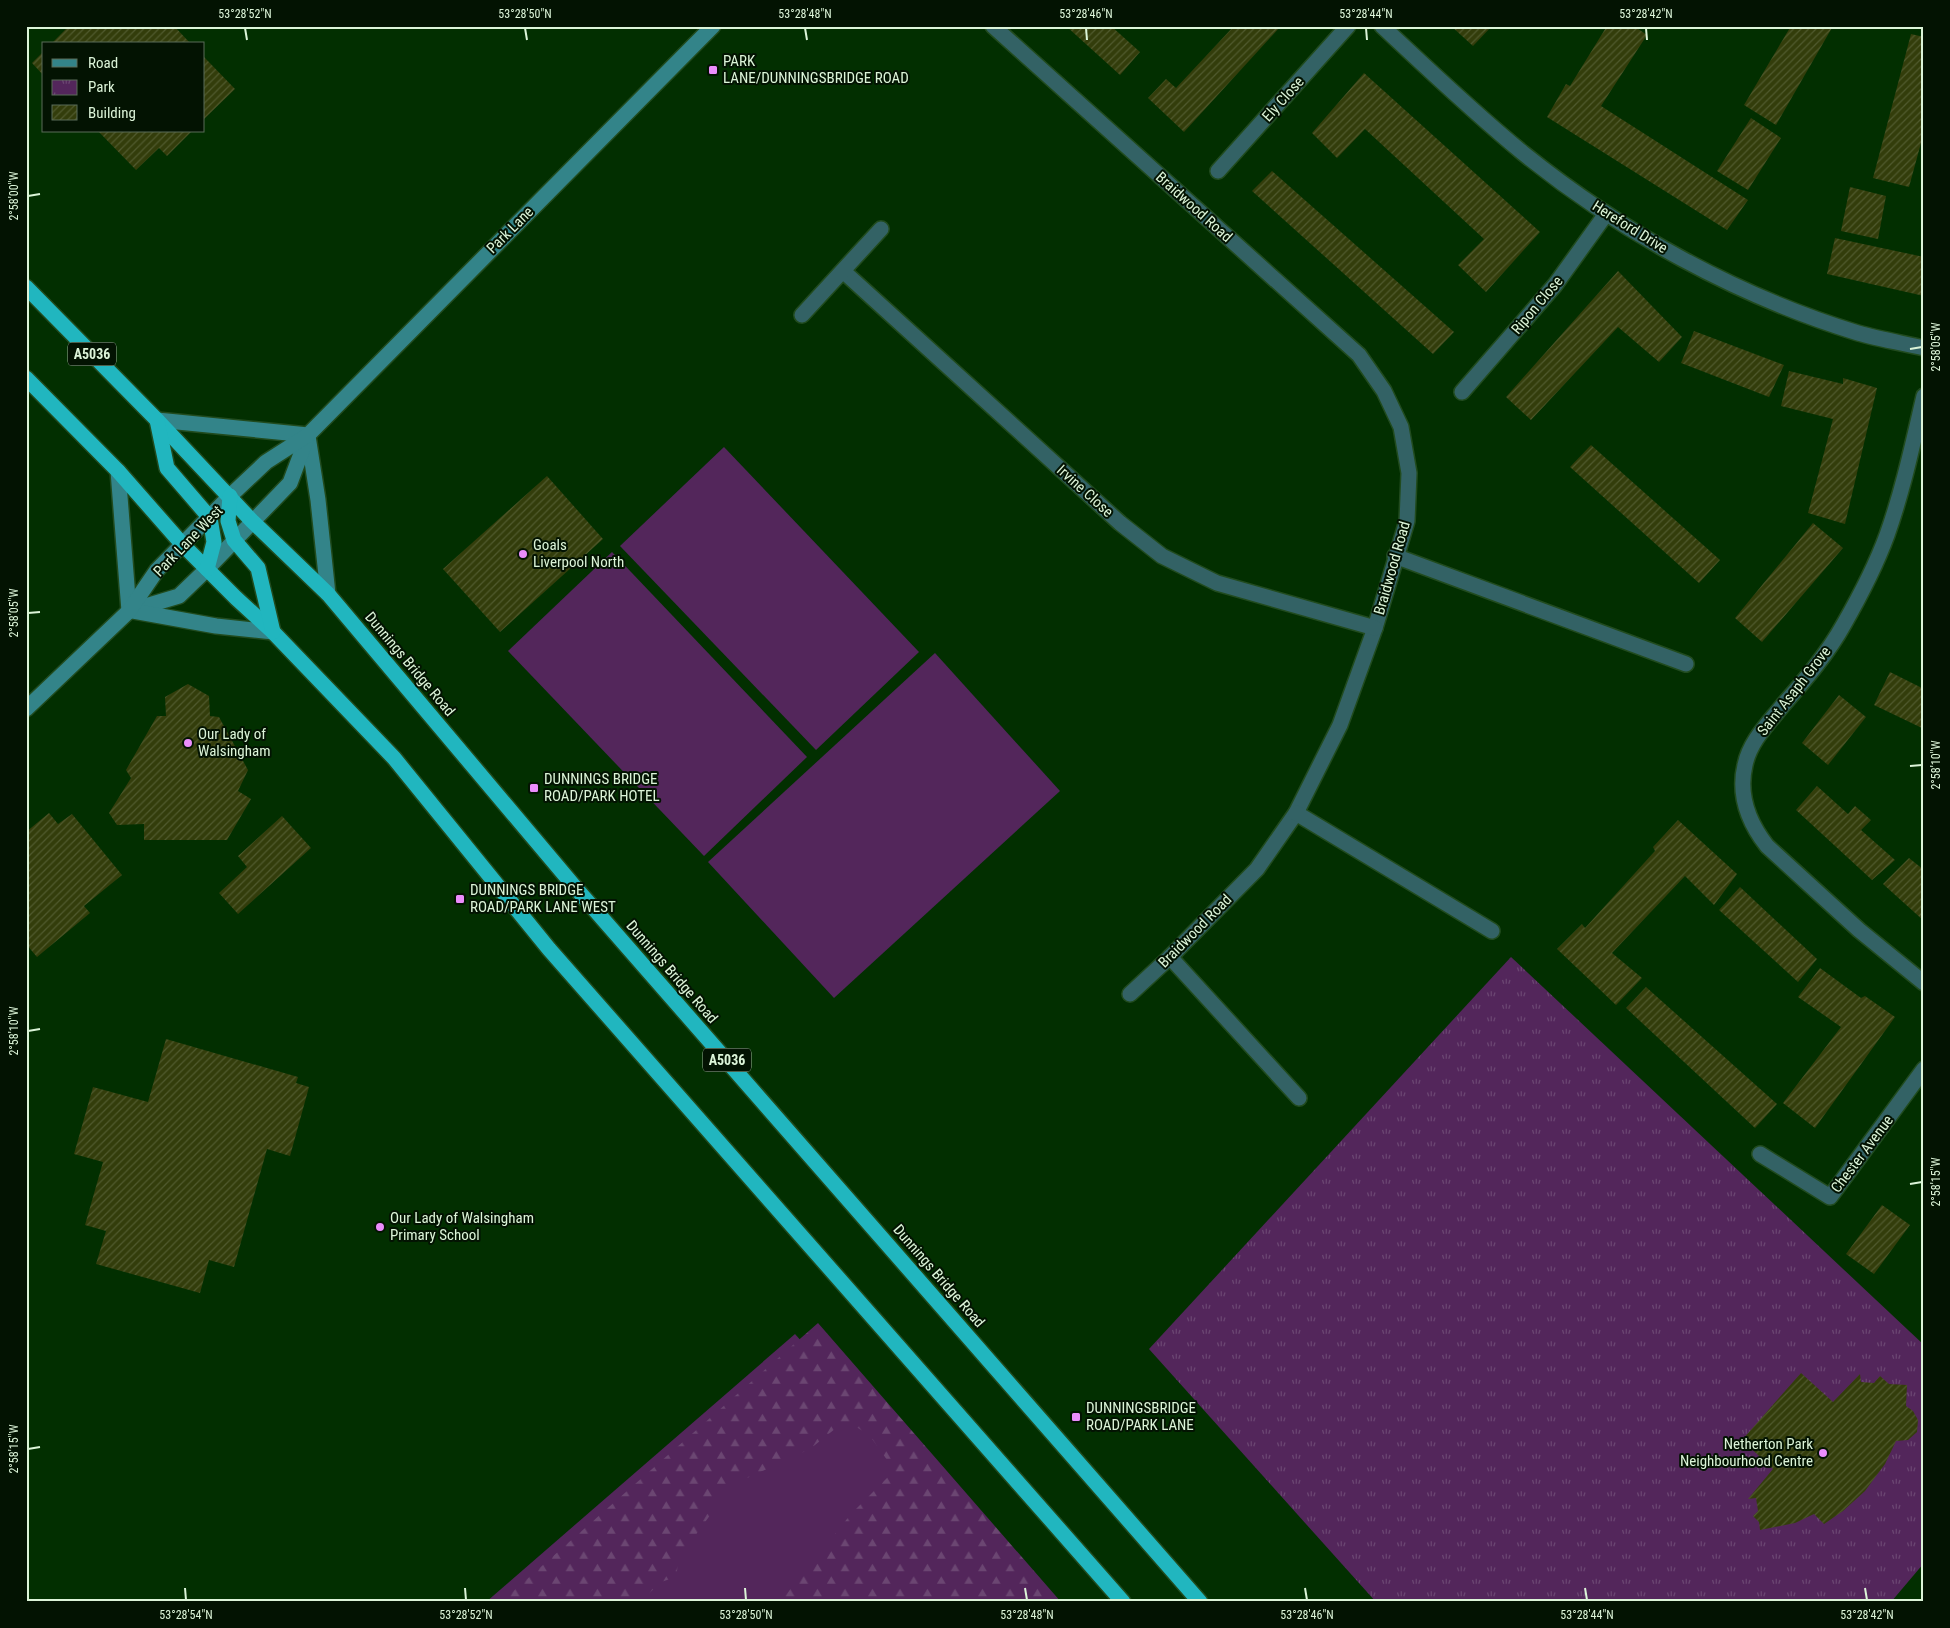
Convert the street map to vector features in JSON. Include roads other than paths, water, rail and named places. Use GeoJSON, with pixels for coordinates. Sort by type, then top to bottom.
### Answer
{"type":"FeatureCollection","features":[{"type":"Feature","properties":{"kind":"highway","name":"Dunnings Bridge Road"},"geometry":{"type":"LineString","coordinates":[[26,287],[157,420],[252,521],[328,594],[574,886],[1200,1602]]}},
{"type":"Feature","properties":{"kind":"highway"},"geometry":{"type":"LineString","coordinates":[[26,378],[118,471],[207,569],[273,632],[394,758],[549,950],[1123,1602]]}},
{"type":"Feature","properties":{"kind":"highway"},"geometry":{"type":"LineString","coordinates":[[157,420],[167,468],[210,518],[214,542],[207,569]]}},
{"type":"Feature","properties":{"kind":"highway"},"geometry":{"type":"LineString","coordinates":[[230,496],[228,521],[234,540],[258,568],[273,632]]}},
{"type":"Feature","properties":{"kind":"street","name":"Park Lane"},"geometry":{"type":"LineString","coordinates":[[230,496],[266,462],[308,434],[712,26]]}},
{"type":"Feature","properties":{"kind":"street","name":"Braidwood Road"},"geometry":{"type":"LineString","coordinates":[[993,26],[1359,355],[1384,391],[1401,427],[1409,473],[1407,521],[1394,556],[1375,628],[1340,725],[1296,813],[1258,869],[1130,994]]}},
{"type":"Feature","properties":{"kind":"street","name":"Ely Close"},"geometry":{"type":"LineString","coordinates":[[1218,171],[1348,26]]}},
{"type":"Feature","properties":{"kind":"street","name":"Hereford Drive"},"geometry":{"type":"LineString","coordinates":[[1382,26],[1470,108],[1524,154],[1606,214],[1699,268],[1794,310],[1858,333],[1924,348]]}},
{"type":"Feature","properties":{"kind":"street","name":"Ripon Close"},"geometry":{"type":"LineString","coordinates":[[1462,392],[1555,285],[1606,214]]}},
{"type":"Feature","properties":{"kind":"street"},"geometry":{"type":"LineString","coordinates":[[802,315],[881,229]]}},
{"type":"Feature","properties":{"kind":"street","name":"Irvine Close"},"geometry":{"type":"LineString","coordinates":[[843,271],[1120,523],[1162,556],[1217,583],[1375,628]]}},
{"type":"Feature","properties":{"kind":"street","name":"Saint Asaph Grove"},"geometry":{"type":"LineString","coordinates":[[1924,396],[1905,475],[1883,544],[1844,625],[1817,664],[1758,734],[1749,752],[1743,784],[1749,818],[1756,833],[1767,846],[1859,930],[1924,984]]}},
{"type":"Feature","properties":{"kind":"street"},"geometry":{"type":"LineString","coordinates":[[157,420],[308,434],[318,500],[328,594]]}},
{"type":"Feature","properties":{"kind":"street","name":"Park Lane"},"geometry":{"type":"LineString","coordinates":[[252,521],[290,483],[308,434]]}},
{"type":"Feature","properties":{"kind":"street"},"geometry":{"type":"LineString","coordinates":[[118,471],[129,611],[216,626],[273,632]]}},
{"type":"Feature","properties":{"kind":"street","name":"Park Lane West"},"geometry":{"type":"LineString","coordinates":[[26,708],[129,611],[157,570],[184,545],[230,496]]}},
{"type":"Feature","properties":{"kind":"street","name":"Park Lane West"},"geometry":{"type":"LineString","coordinates":[[129,611],[178,596],[207,569],[252,521]]}},
{"type":"Feature","properties":{"kind":"street"},"geometry":{"type":"LineString","coordinates":[[1394,556],[1686,664]]}},
{"type":"Feature","properties":{"kind":"street"},"geometry":{"type":"LineString","coordinates":[[1296,813],[1492,931]]}},
{"type":"Feature","properties":{"kind":"street"},"geometry":{"type":"LineString","coordinates":[[1170,957],[1299,1098]]}},
{"type":"Feature","properties":{"kind":"street","name":"Chester Avenue"},"geometry":{"type":"LineString","coordinates":[[1760,1154],[1830,1197],[1924,1069]]}},
{"type":"Feature","properties":{"kind":"place","name":"PARK LANE/DUNNINGSBRIDGE ROAD"},"geometry":{"type":"Point","coordinates":[713,70]}},
{"type":"Feature","properties":{"kind":"place","name":"Goals Liverpool North"},"geometry":{"type":"Point","coordinates":[523,554]}},
{"type":"Feature","properties":{"kind":"place","name":"Our Lady of Walsingham"},"geometry":{"type":"Point","coordinates":[188,743]}},
{"type":"Feature","properties":{"kind":"place","name":"DUNNINGS BRIDGE ROAD/PARK HOTEL"},"geometry":{"type":"Point","coordinates":[534,788]}},
{"type":"Feature","properties":{"kind":"place","name":"DUNNINGS BRIDGE ROAD/PARK LANE WEST"},"geometry":{"type":"Point","coordinates":[460,899]}},
{"type":"Feature","properties":{"kind":"place","name":"Our Lady of Walsingham Primary School"},"geometry":{"type":"Point","coordinates":[380,1227]}},
{"type":"Feature","properties":{"kind":"place","name":"DUNNINGSBRIDGE ROAD/PARK LANE"},"geometry":{"type":"Point","coordinates":[1076,1417]}},
{"type":"Feature","properties":{"kind":"place","name":"Netherton Park Neighbourhood Centre"},"geometry":{"type":"Point","coordinates":[1823,1453]}}]}
